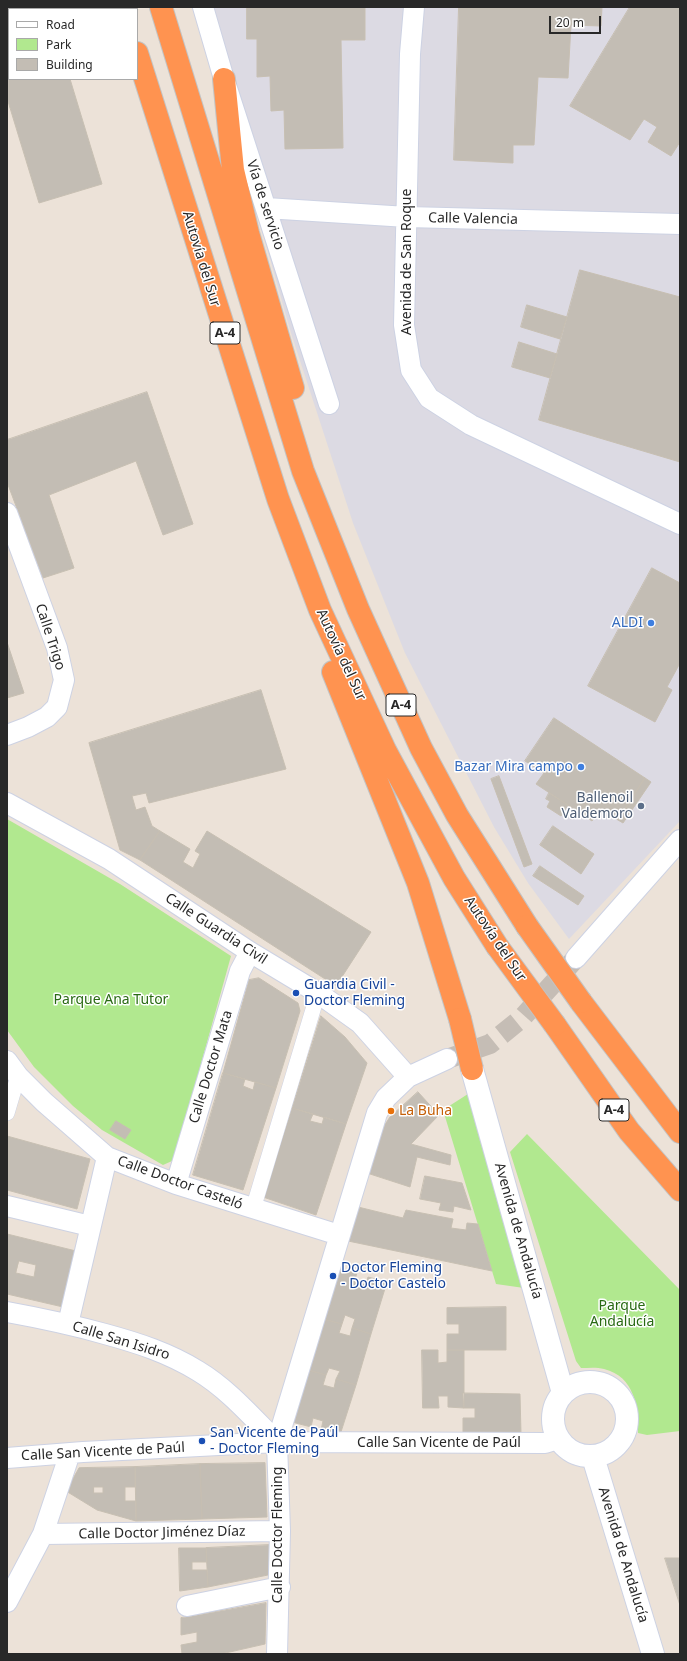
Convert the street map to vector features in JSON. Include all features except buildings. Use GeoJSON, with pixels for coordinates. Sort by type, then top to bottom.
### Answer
{"type":"FeatureCollection","features":[{"type":"Feature","properties":{"kind":"highway","name":"A-4"},"geometry":{"type":"LineString","coordinates":[[161,7],[303,471],[358,609],[422,748],[457,815],[526,926],[604,1033],[680,1132]]}},
{"type":"Feature","properties":{"kind":"highway","name":"Autovía del Sur"},"geometry":{"type":"LineString","coordinates":[[138,56],[276,491],[320,610],[385,750],[454,878],[497,946],[555,1025],[629,1131],[680,1190]]}},
{"type":"Feature","properties":{"kind":"highway"},"geometry":{"type":"LineString","coordinates":[[224,79],[233,170],[248,233],[295,396],[303,471]]}},
{"type":"Feature","properties":{"kind":"highway"},"geometry":{"type":"LineString","coordinates":[[320,610],[332,670],[418,883],[460,1019],[472,1069]]}},
{"type":"Feature","properties":{"kind":"highway"},"geometry":{"type":"LineString","coordinates":[[604,1033],[680,1109]]}},
{"type":"Feature","properties":{"kind":"street","name":"Vía de servicio"},"geometry":{"type":"LineString","coordinates":[[203,7],[224,79],[329,404]]}},
{"type":"Feature","properties":{"kind":"street","name":"Avenida de San Roque"},"geometry":{"type":"LineString","coordinates":[[414,7],[410,54],[404,325],[411,370],[429,398],[471,425],[680,524]]}},
{"type":"Feature","properties":{"kind":"street","name":"Calle Valencia"},"geometry":{"type":"LineString","coordinates":[[266,208],[407,217],[680,224]]}},
{"type":"Feature","properties":{"kind":"street","name":"Calle Trigo"},"geometry":{"type":"LineString","coordinates":[[7,513],[57,648],[64,680],[57,707],[47,717],[28,727],[7,735]]}},
{"type":"Feature","properties":{"kind":"street","name":"Calle Guardia Civil"},"geometry":{"type":"LineString","coordinates":[[7,803],[109,859],[250,952],[318,993],[360,1023],[408,1077]]}},
{"type":"Feature","properties":{"kind":"street"},"geometry":{"type":"LineString","coordinates":[[576,958],[680,840]]}},
{"type":"Feature","properties":{"kind":"street","name":"Calle Doctor Mata"},"geometry":{"type":"LineString","coordinates":[[176,1184],[240,972],[250,952]]}},
{"type":"Feature","properties":{"kind":"street"},"geometry":{"type":"LineString","coordinates":[[253,1209],[318,993]]}},
{"type":"Feature","properties":{"kind":"street","name":"Calle Doctor Fleming"},"geometry":{"type":"LineString","coordinates":[[277,1654],[280,1587],[280,1531],[277,1442],[377,1113],[386,1098],[408,1077],[448,1059]]}},
{"type":"Feature","properties":{"kind":"street"},"geometry":{"type":"LineString","coordinates":[[7,1113],[12,1068]]}},
{"type":"Feature","properties":{"kind":"street","name":"Calle Doctor Casteló"},"geometry":{"type":"LineString","coordinates":[[12,1068],[44,1102],[107,1157],[176,1184],[339,1235]]}},
{"type":"Feature","properties":{"kind":"street","name":"Avenida de Andalucía"},"geometry":{"type":"LineString","coordinates":[[472,1069],[562,1392]]}},
{"type":"Feature","properties":{"kind":"street"},"geometry":{"type":"LineString","coordinates":[[68,1324],[107,1157]]}},
{"type":"Feature","properties":{"kind":"street"},"geometry":{"type":"LineString","coordinates":[[7,1206],[90,1226]]}},
{"type":"Feature","properties":{"kind":"street","name":"Calle San Isidro"},"geometry":{"type":"LineString","coordinates":[[7,1312],[68,1324],[139,1344],[174,1357],[199,1371],[226,1392],[277,1442]]}},
{"type":"Feature","properties":{"kind":"street"},"geometry":{"type":"LineString","coordinates":[[584,1382],[597,1382],[609,1386],[616,1391],[624,1402],[628,1414],[626,1430],[617,1446],[606,1453],[593,1456],[578,1455],[571,1452],[558,1439],[552,1421],[554,1407],[562,1392],[570,1387],[584,1382]]}},
{"type":"Feature","properties":{"kind":"street","name":"Calle San Vicente de Paúl"},"geometry":{"type":"LineString","coordinates":[[7,1458],[70,1453],[277,1442],[545,1443],[558,1439]]}},
{"type":"Feature","properties":{"kind":"street"},"geometry":{"type":"LineString","coordinates":[[7,1602],[43,1534],[70,1453]]}},
{"type":"Feature","properties":{"kind":"street","name":"Avenida de Andalucía"},"geometry":{"type":"LineString","coordinates":[[593,1456],[653,1654]]}},
{"type":"Feature","properties":{"kind":"street","name":"Calle Doctor Jiménez Díaz"},"geometry":{"type":"LineString","coordinates":[[43,1534],[280,1531]]}},
{"type":"Feature","properties":{"kind":"street"},"geometry":{"type":"LineString","coordinates":[[187,1606],[280,1587]]}},
{"type":"Feature","properties":{"kind":"shaded area"},"geometry":{"type":"Polygon","coordinates":[[[199,7],[680,7],[680,821],[569,939],[528,883],[494,827],[405,653],[353,523],[291,333],[257,213],[243,149],[199,7]]]}},
{"type":"Feature","properties":{"kind":"green space","name":"Parque Ana Tutor"},"geometry":{"type":"Polygon","coordinates":[[[7,819],[120,884],[231,956],[176,1154],[172,1161],[163,1165],[102,1130],[73,1106],[34,1067],[7,1030],[7,819]]]}},
{"type":"Feature","properties":{"kind":"green space"},"geometry":{"type":"Polygon","coordinates":[[[471,1092],[531,1289],[496,1284],[443,1110],[471,1092]]]}},
{"type":"Feature","properties":{"kind":"green space","name":"Parque Andalucía"},"geometry":{"type":"Polygon","coordinates":[[[527,1134],[680,1290],[680,1431],[647,1435],[638,1433],[637,1413],[633,1394],[622,1379],[614,1373],[604,1369],[581,1368],[576,1361],[510,1152],[527,1134]]]}},
{"type":"Feature","properties":{"kind":"tunnel"},"geometry":{"type":"LineString","coordinates":[[447,1059],[490,1044],[522,1018],[576,958]]}},
{"type":"Feature","properties":{"kind":"place","name":"ALDI"},"geometry":{"type":"Point","coordinates":[651,623]}},
{"type":"Feature","properties":{"kind":"place","name":"Bazar Mira campo"},"geometry":{"type":"Point","coordinates":[581,767]}},
{"type":"Feature","properties":{"kind":"place","name":"Ballenoil Valdemoro"},"geometry":{"type":"Point","coordinates":[641,806]}},
{"type":"Feature","properties":{"kind":"place","name":"Guardia Civil - Doctor Fleming"},"geometry":{"type":"Point","coordinates":[296,993]}},
{"type":"Feature","properties":{"kind":"place","name":"La Buha"},"geometry":{"type":"Point","coordinates":[391,1111]}},
{"type":"Feature","properties":{"kind":"place","name":"Doctor Fleming - Doctor Castelo"},"geometry":{"type":"Point","coordinates":[333,1276]}},
{"type":"Feature","properties":{"kind":"place","name":"San Vicente de Paúl - Doctor Fleming"},"geometry":{"type":"Point","coordinates":[202,1441]}}]}
